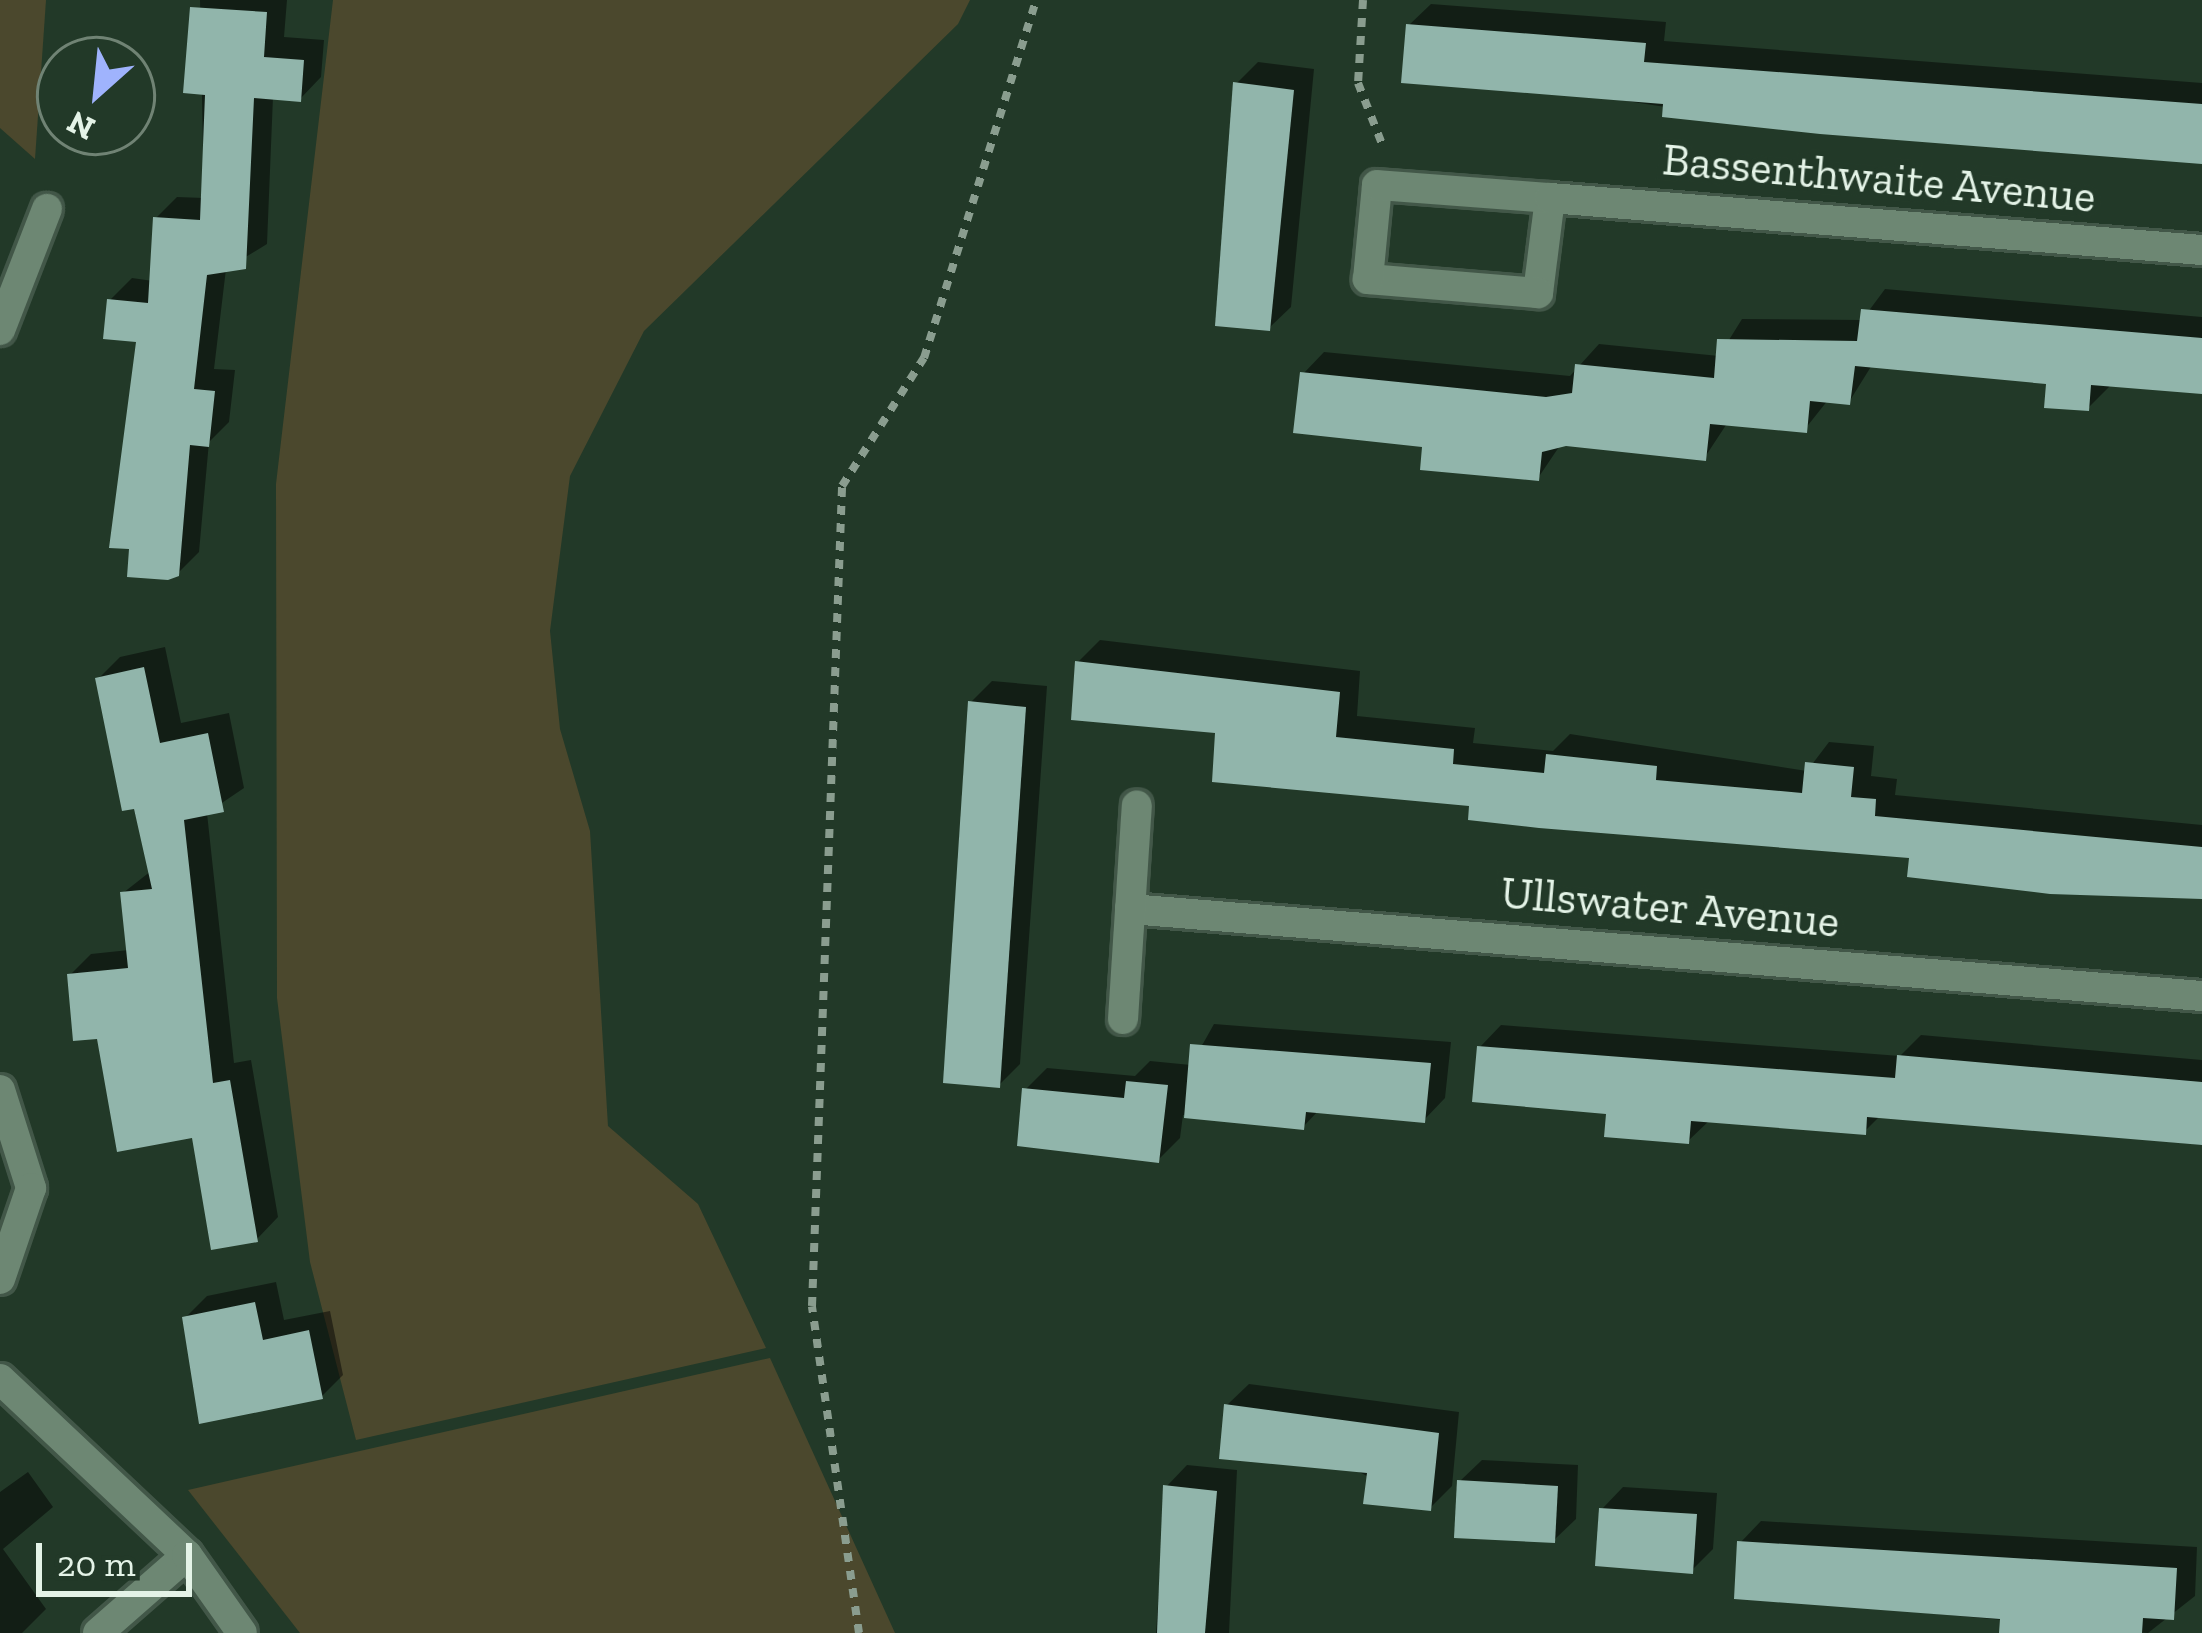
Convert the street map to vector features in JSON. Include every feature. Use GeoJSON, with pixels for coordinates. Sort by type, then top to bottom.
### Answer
{"type":"FeatureCollection","features":[{"type":"Feature","properties":{"kind":"street"},"geometry":{"type":"LineString","coordinates":[[1400,187],[1377,185],[1368,278],[1538,293],[1550,198]]}},
{"type":"Feature","properties":{"kind":"street","name":"Bassenthwaite Avenue"},"geometry":{"type":"LineString","coordinates":[[1400,187],[2202,250]]}},
{"type":"Feature","properties":{"kind":"street"},"geometry":{"type":"LineString","coordinates":[[0,330],[47,209]]}},
{"type":"Feature","properties":{"kind":"street"},"geometry":{"type":"LineString","coordinates":[[1123,1019],[1137,805]]}},
{"type":"Feature","properties":{"kind":"street","name":"Ullswater Avenue"},"geometry":{"type":"LineString","coordinates":[[1130,909],[2202,997]]}},
{"type":"Feature","properties":{"kind":"street"},"geometry":{"type":"LineString","coordinates":[[0,1090],[31,1188],[0,1279]]}},
{"type":"Feature","properties":{"kind":"street"},"geometry":{"type":"LineString","coordinates":[[0,1379],[187,1555],[242,1633]]}},
{"type":"Feature","properties":{"kind":"street"},"geometry":{"type":"LineString","coordinates":[[98,1633],[187,1555]]}},
{"type":"Feature","properties":{"kind":"path"},"geometry":{"type":"LineString","coordinates":[[859,1633],[812,1306],[842,486],[924,358],[1036,0]]}},
{"type":"Feature","properties":{"kind":"path"},"geometry":{"type":"LineString","coordinates":[[1364,0],[1358,83],[1400,187]]}},
{"type":"Feature","properties":{"kind":"shaded area"},"geometry":{"type":"Polygon","coordinates":[[[0,0],[46,0],[44,36],[36,36],[35,159],[0,128],[0,0]]]}},
{"type":"Feature","properties":{"kind":"shaded area"},"geometry":{"type":"Polygon","coordinates":[[[333,0],[970,0],[958,24],[644,331],[570,476],[550,631],[560,729],[590,831],[608,1126],[698,1204],[766,1348],[356,1440],[310,1262],[277,998],[276,484],[333,0]]]}},
{"type":"Feature","properties":{"kind":"shaded area"},"geometry":{"type":"Polygon","coordinates":[[[770,1358],[895,1633],[300,1633],[188,1490],[770,1358]]]}},
{"type":"Feature","properties":{"kind":"building"},"geometry":{"type":"Polygon","coordinates":[[[190,7],[267,12],[264,57],[304,60],[301,102],[254,98],[246,269],[207,275],[194,389],[215,391],[209,447],[190,445],[179,576],[168,580],[127,577],[129,549],[109,548],[136,342],[103,339],[107,299],[148,303],[153,217],[200,220],[205,95],[183,93],[190,7]]]}},
{"type":"Feature","properties":{"kind":"building"},"geometry":{"type":"Polygon","coordinates":[[[1406,24],[1646,43],[1644,62],[2202,104],[2202,164],[1820,134],[1662,117],[1663,104],[1401,83],[1406,24]]]}},
{"type":"Feature","properties":{"kind":"building"},"geometry":{"type":"Polygon","coordinates":[[[1233,82],[1294,90],[1270,331],[1215,326],[1233,82]]]}},
{"type":"Feature","properties":{"kind":"building"},"geometry":{"type":"Polygon","coordinates":[[[1861,309],[2202,338],[2202,394],[2091,385],[2089,411],[2044,408],[2046,384],[1855,366],[1850,405],[1810,401],[1807,433],[1710,424],[1706,461],[1566,446],[1542,452],[1539,481],[1420,470],[1422,447],[1293,433],[1300,372],[1546,397],[1572,393],[1575,364],[1714,378],[1717,339],[1857,341],[1861,309]]]}},
{"type":"Feature","properties":{"kind":"building"},"geometry":{"type":"Polygon","coordinates":[[[1075,661],[1340,692],[1336,737],[1454,749],[1453,764],[1544,773],[1546,754],[1657,766],[1656,780],[1802,793],[1805,762],[1854,767],[1851,797],[1876,799],[1875,816],[2202,847],[2202,899],[2050,894],[1907,877],[1909,858],[1539,828],[1468,820],[1469,806],[1212,782],[1215,733],[1071,720],[1075,661]]]}},
{"type":"Feature","properties":{"kind":"building"},"geometry":{"type":"Polygon","coordinates":[[[144,667],[160,743],[208,733],[224,812],[184,820],[213,1083],[230,1080],[258,1242],[211,1250],[192,1138],[117,1152],[97,1039],[73,1041],[67,974],[128,968],[120,892],[152,889],[134,809],[122,811],[95,678],[144,667]]]}},
{"type":"Feature","properties":{"kind":"building"},"geometry":{"type":"Polygon","coordinates":[[[968,701],[1026,707],[1000,1088],[943,1083],[968,701]]]}},
{"type":"Feature","properties":{"kind":"building"},"geometry":{"type":"Polygon","coordinates":[[[1190,1044],[1431,1063],[1425,1123],[1306,1112],[1304,1130],[1184,1118],[1190,1044]]]}},
{"type":"Feature","properties":{"kind":"building"},"geometry":{"type":"Polygon","coordinates":[[[1477,1046],[1895,1078],[1897,1055],[2202,1082],[2202,1145],[1867,1117],[1866,1135],[1691,1121],[1689,1144],[1604,1137],[1606,1114],[1472,1102],[1477,1046]]]}},
{"type":"Feature","properties":{"kind":"building"},"geometry":{"type":"Polygon","coordinates":[[[1126,1081],[1168,1085],[1159,1163],[1017,1146],[1022,1088],[1124,1098],[1126,1081]]]}},
{"type":"Feature","properties":{"kind":"building"},"geometry":{"type":"Polygon","coordinates":[[[255,1302],[263,1340],[309,1330],[323,1399],[199,1424],[182,1317],[255,1302]]]}},
{"type":"Feature","properties":{"kind":"building"},"geometry":{"type":"Polygon","coordinates":[[[1224,1404],[1439,1433],[1431,1511],[1363,1504],[1367,1473],[1219,1459],[1224,1404]]]}},
{"type":"Feature","properties":{"kind":"building"},"geometry":{"type":"Polygon","coordinates":[[[1457,1480],[1558,1486],[1555,1543],[1454,1538],[1457,1480]]]}},
{"type":"Feature","properties":{"kind":"building"},"geometry":{"type":"Polygon","coordinates":[[[1163,1485],[1217,1491],[1205,1633],[1157,1633],[1163,1485]]]}},
{"type":"Feature","properties":{"kind":"building"},"geometry":{"type":"Polygon","coordinates":[[[1599,1508],[1697,1514],[1693,1574],[1595,1566],[1599,1508]]]}},
{"type":"Feature","properties":{"kind":"building"},"geometry":{"type":"Polygon","coordinates":[[[1737,1541],[2177,1568],[2174,1620],[2143,1618],[2142,1633],[1999,1633],[2000,1619],[1734,1599],[1737,1541]]]}}]}
